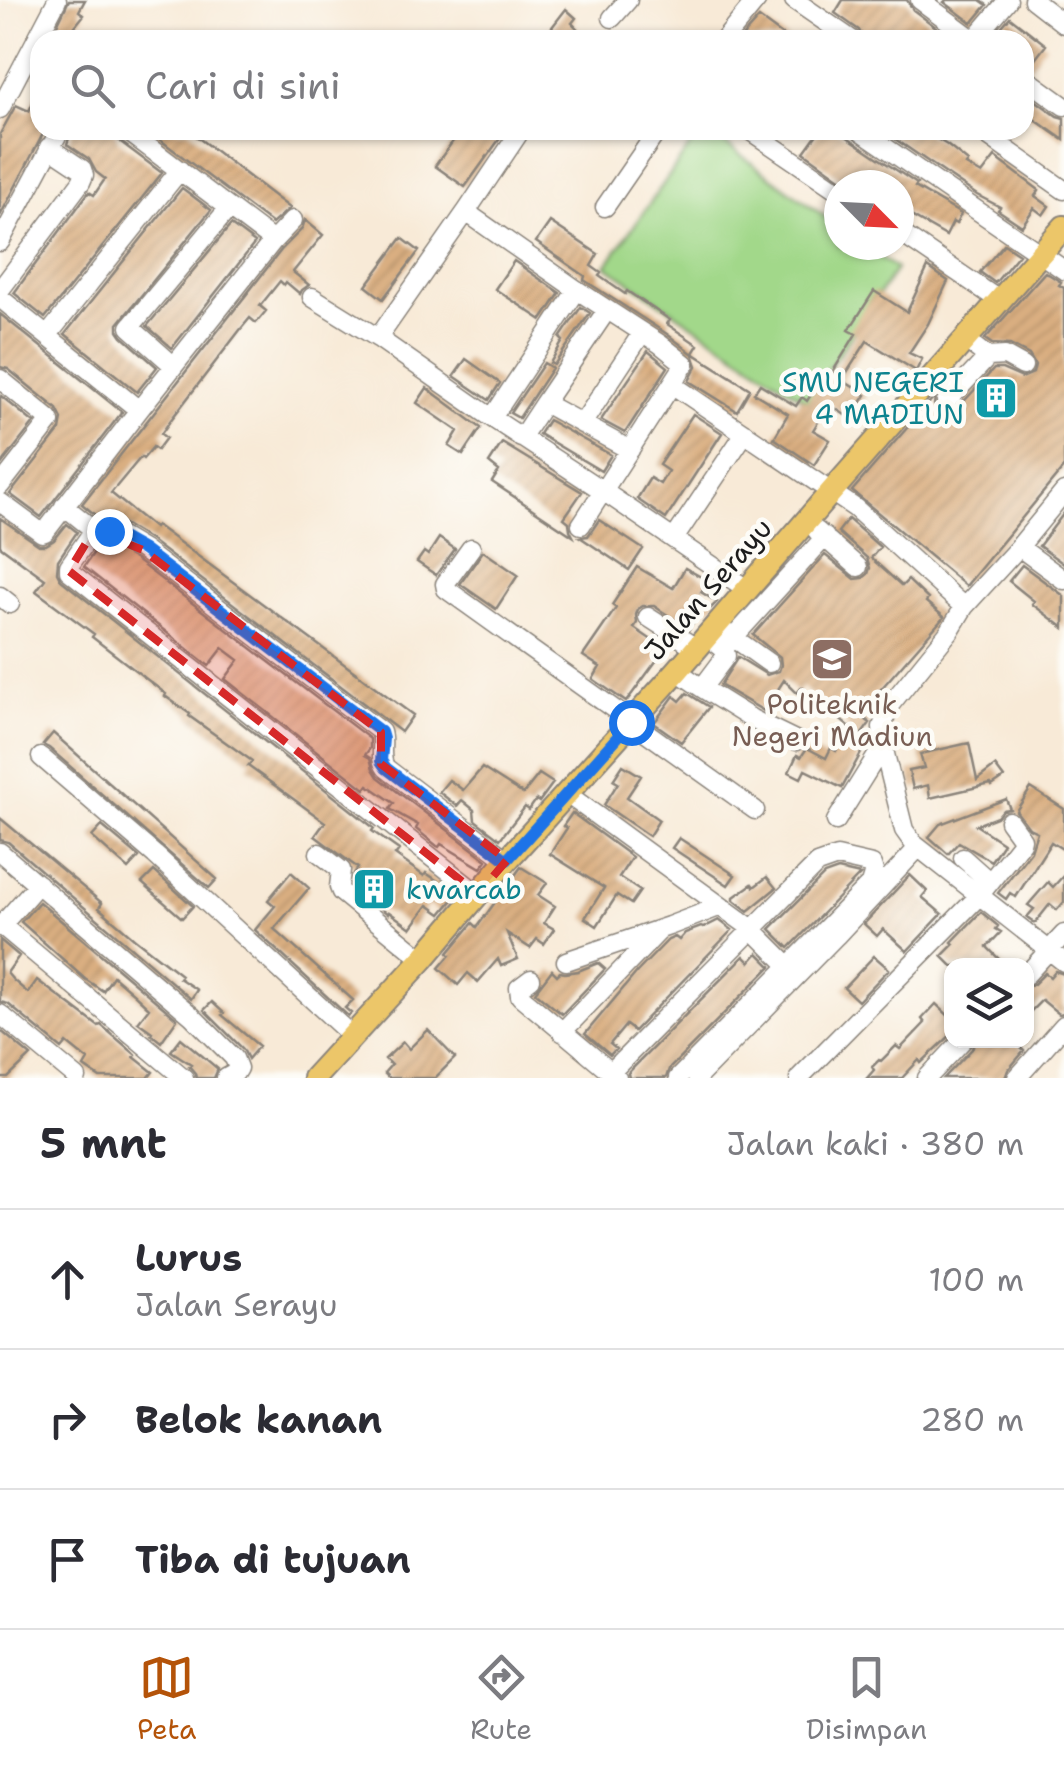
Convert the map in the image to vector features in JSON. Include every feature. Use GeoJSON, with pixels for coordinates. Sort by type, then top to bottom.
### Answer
{"type":"FeatureCollection","features":[{"type":"Feature","properties":{"kind":"main road","name":"Jalan Serayu"},"geometry":{"type":"LineString","coordinates":[[314,1078],[677,671],[713,637],[748,590],[816,530],[832,491],[1064,228]]}},
{"type":"Feature","properties":{"kind":"street"},"geometry":{"type":"LineString","coordinates":[[45,30],[57,0]]}},
{"type":"Feature","properties":{"kind":"street"},"geometry":{"type":"LineString","coordinates":[[612,18],[628,0]]}},
{"type":"Feature","properties":{"kind":"street"},"geometry":{"type":"LineString","coordinates":[[734,30],[757,0]]}},
{"type":"Feature","properties":{"kind":"street"},"geometry":{"type":"LineString","coordinates":[[794,0],[838,30]]}},
{"type":"Feature","properties":{"kind":"street"},"geometry":{"type":"LineString","coordinates":[[920,0],[960,30]]}},
{"type":"Feature","properties":{"kind":"street"},"geometry":{"type":"LineString","coordinates":[[982,30],[1008,0]]}},
{"type":"Feature","properties":{"kind":"street"},"geometry":{"type":"LineString","coordinates":[[1032,0],[1064,24]]}},
{"type":"Feature","properties":{"kind":"street"},"geometry":{"type":"LineString","coordinates":[[0,109],[30,64]]}},
{"type":"Feature","properties":{"kind":"street"},"geometry":{"type":"LineString","coordinates":[[1034,84],[1064,106]]}},
{"type":"Feature","properties":{"kind":"street"},"geometry":{"type":"LineString","coordinates":[[0,242],[54,140]]}},
{"type":"Feature","properties":{"kind":"street"},"geometry":{"type":"LineString","coordinates":[[140,140],[274,242]]}},
{"type":"Feature","properties":{"kind":"street"},"geometry":{"type":"LineString","coordinates":[[378,338],[515,140]]}},
{"type":"Feature","properties":{"kind":"street"},"geometry":{"type":"LineString","coordinates":[[606,207],[651,140]]}},
{"type":"Feature","properties":{"kind":"street"},"geometry":{"type":"LineString","coordinates":[[763,140],[824,181]]}},
{"type":"Feature","properties":{"kind":"street"},"geometry":{"type":"LineString","coordinates":[[874,140],[1064,270]]}},
{"type":"Feature","properties":{"kind":"street"},"geometry":{"type":"LineString","coordinates":[[992,140],[1064,190]]}},
{"type":"Feature","properties":{"kind":"street"},"geometry":{"type":"LineString","coordinates":[[49,147],[82,169],[84,175],[0,294],[138,410]]}},
{"type":"Feature","properties":{"kind":"street"},"geometry":{"type":"LineString","coordinates":[[48,336],[180,170]]}},
{"type":"Feature","properties":{"kind":"street"},"geometry":{"type":"LineString","coordinates":[[174,366],[130,327],[229,208]]}},
{"type":"Feature","properties":{"kind":"street"},"geometry":{"type":"LineString","coordinates":[[466,212],[684,360],[674,385],[581,524]]}},
{"type":"Feature","properties":{"kind":"street"},"geometry":{"type":"LineString","coordinates":[[0,502],[44,533],[138,410],[293,220]]}},
{"type":"Feature","properties":{"kind":"street"},"geometry":{"type":"LineString","coordinates":[[914,242],[1000,300]]}},
{"type":"Feature","properties":{"kind":"street"},"geometry":{"type":"LineString","coordinates":[[492,418],[577,290]]}},
{"type":"Feature","properties":{"kind":"street"},"geometry":{"type":"LineString","coordinates":[[312,297],[748,590]]}},
{"type":"Feature","properties":{"kind":"street"},"geometry":{"type":"LineString","coordinates":[[522,438],[607,310]]}},
{"type":"Feature","properties":{"kind":"street"},"geometry":{"type":"LineString","coordinates":[[582,424],[642,333]]}},
{"type":"Feature","properties":{"kind":"street"},"geometry":{"type":"LineString","coordinates":[[966,340],[988,357],[1005,356],[1023,366]]}},
{"type":"Feature","properties":{"kind":"street"},"geometry":{"type":"LineString","coordinates":[[946,402],[988,357]]}},
{"type":"Feature","properties":{"kind":"street"},"geometry":{"type":"LineString","coordinates":[[674,385],[855,508],[964,607]]}},
{"type":"Feature","properties":{"kind":"street"},"geometry":{"type":"LineString","coordinates":[[0,486],[50,422],[2,386]]}},
{"type":"Feature","properties":{"kind":"street"},"geometry":{"type":"LineString","coordinates":[[544,403],[630,450]]}},
{"type":"Feature","properties":{"kind":"street"},"geometry":{"type":"LineString","coordinates":[[674,539],[746,432]]}},
{"type":"Feature","properties":{"kind":"street"},"geometry":{"type":"LineString","coordinates":[[1057,956],[984,889],[912,841],[883,746],[882,726],[890,705],[949,632],[964,607],[1064,492]]}},
{"type":"Feature","properties":{"kind":"street"},"geometry":{"type":"LineString","coordinates":[[64,506],[94,530],[111,531],[143,550],[381,732],[381,761],[386,768],[507,860]]}},
{"type":"Feature","properties":{"kind":"street"},"geometry":{"type":"LineString","coordinates":[[94,530],[70,570],[478,894]]}},
{"type":"Feature","properties":{"kind":"street"},"geometry":{"type":"LineString","coordinates":[[713,637],[816,530],[858,567]]}},
{"type":"Feature","properties":{"kind":"street"},"geometry":{"type":"LineString","coordinates":[[1019,547],[1064,580]]}},
{"type":"Feature","properties":{"kind":"street"},"geometry":{"type":"LineString","coordinates":[[472,548],[445,584],[446,589],[756,810]]}},
{"type":"Feature","properties":{"kind":"street"},"geometry":{"type":"LineString","coordinates":[[648,616],[713,637],[769,662]]}},
{"type":"Feature","properties":{"kind":"street"},"geometry":{"type":"LineString","coordinates":[[702,688],[726,654],[713,637]]}},
{"type":"Feature","properties":{"kind":"street"},"geometry":{"type":"LineString","coordinates":[[677,671],[752,720],[797,742]]}},
{"type":"Feature","properties":{"kind":"street"},"geometry":{"type":"LineString","coordinates":[[836,821],[883,746]]}},
{"type":"Feature","properties":{"kind":"street"},"geometry":{"type":"LineString","coordinates":[[41,757],[156,855],[352,1036]]}},
{"type":"Feature","properties":{"kind":"street"},"geometry":{"type":"LineString","coordinates":[[566,794],[751,928],[788,965]]}},
{"type":"Feature","properties":{"kind":"street"},"geometry":{"type":"LineString","coordinates":[[799,1078],[984,889],[1022,841],[1009,822]]}},
{"type":"Feature","properties":{"kind":"street"},"geometry":{"type":"LineString","coordinates":[[696,1078],[836,936],[912,841]]}},
{"type":"Feature","properties":{"kind":"street"},"geometry":{"type":"LineString","coordinates":[[0,852],[192,1016],[234,1058],[238,1068],[226,1078]]}},
{"type":"Feature","properties":{"kind":"street"},"geometry":{"type":"LineString","coordinates":[[319,852],[341,870],[340,892],[423,959]]}},
{"type":"Feature","properties":{"kind":"street"},"geometry":{"type":"LineString","coordinates":[[531,978],[518,992],[614,1075],[751,928],[822,860],[837,857],[872,866],[870,884],[678,1078]]}},
{"type":"Feature","properties":{"kind":"street"},"geometry":{"type":"LineString","coordinates":[[963,858],[984,889]]}},
{"type":"Feature","properties":{"kind":"street"},"geometry":{"type":"LineString","coordinates":[[38,884],[0,926],[184,1078]]}},
{"type":"Feature","properties":{"kind":"street"},"geometry":{"type":"LineString","coordinates":[[566,961],[662,928],[714,901]]}},
{"type":"Feature","properties":{"kind":"street"},"geometry":{"type":"LineString","coordinates":[[562,1032],[662,928]]}},
{"type":"Feature","properties":{"kind":"street"},"geometry":{"type":"LineString","coordinates":[[1034,970],[1057,956],[1064,934]]}},
{"type":"Feature","properties":{"kind":"street"},"geometry":{"type":"LineString","coordinates":[[0,1014],[77,1078]]}},
{"type":"Feature","properties":{"kind":"street"},"geometry":{"type":"LineString","coordinates":[[1017,1078],[1064,1025]]}},
{"type":"Feature","properties":{"kind":"street"},"geometry":{"type":"LineString","coordinates":[[927,1078],[956,1048]]}},
{"type":"Feature","properties":{"kind":"highlighted area"},"geometry":{"type":"Polygon","coordinates":[[[94,530],[143,550],[381,732],[381,764],[507,860],[478,894],[69,571],[94,530]]]}},
{"type":"Feature","properties":{"kind":"green space"},"geometry":{"type":"Polygon","coordinates":[[[694,140],[721,140],[824,216],[824,260],[884,260],[896,269],[807,401],[606,266],[694,140]]]}},
{"type":"Feature","properties":{"kind":"building"},"geometry":{"type":"Polygon","coordinates":[[[69,0],[85,0],[79,11],[84,15],[72,30],[55,30],[69,0]]]}},
{"type":"Feature","properties":{"kind":"building"},"geometry":{"type":"Polygon","coordinates":[[[843,0],[907,0],[913,10],[940,30],[859,30],[835,13],[843,0]]]}},
{"type":"Feature","properties":{"kind":"building"},"geometry":{"type":"Polygon","coordinates":[[[946,0],[980,0],[987,5],[972,23],[946,0]]]}},
{"type":"Feature","properties":{"kind":"building"},"geometry":{"type":"Polygon","coordinates":[[[566,9],[576,18],[572,23],[579,30],[550,30],[566,9]]]}},
{"type":"Feature","properties":{"kind":"building"},"geometry":{"type":"Polygon","coordinates":[[[1010,17],[1027,30],[999,30],[1010,17]]]}},
{"type":"Feature","properties":{"kind":"building"},"geometry":{"type":"Polygon","coordinates":[[[759,18],[775,30],[748,30],[759,18]]]}},
{"type":"Feature","properties":{"kind":"building"},"geometry":{"type":"Polygon","coordinates":[[[1034,36],[1046,45],[1034,61],[1034,36]]]}},
{"type":"Feature","properties":{"kind":"building"},"geometry":{"type":"Polygon","coordinates":[[[1034,99],[1064,118],[1064,140],[1034,119],[1034,99]]]}},
{"type":"Feature","properties":{"kind":"building"},"geometry":{"type":"Polygon","coordinates":[[[16,105],[29,111],[30,140],[40,140],[0,216],[0,134],[16,105]]]}},
{"type":"Feature","properties":{"kind":"building"},"geometry":{"type":"Polygon","coordinates":[[[68,140],[118,140],[162,173],[45,318],[14,293],[89,192],[94,195],[105,179],[89,159],[67,144],[68,140]]]}},
{"type":"Feature","properties":{"kind":"building"},"geometry":{"type":"Polygon","coordinates":[[[160,140],[201,140],[290,208],[272,224],[160,140]]]}},
{"type":"Feature","properties":{"kind":"building"},"geometry":{"type":"Polygon","coordinates":[[[454,140],[499,140],[465,187],[435,166],[454,140]]]}},
{"type":"Feature","properties":{"kind":"building"},"geometry":{"type":"Polygon","coordinates":[[[813,140],[852,140],[896,170],[829,170],[804,152],[813,140]]]}},
{"type":"Feature","properties":{"kind":"building"},"geometry":{"type":"Polygon","coordinates":[[[897,140],[939,140],[982,174],[995,157],[1039,190],[1035,196],[1049,206],[1043,215],[1034,208],[1022,226],[998,210],[1000,207],[897,140]]]}},
{"type":"Feature","properties":{"kind":"building"},"geometry":{"type":"Polygon","coordinates":[[[914,182],[915,187],[961,214],[946,236],[914,218],[914,182]]]}},
{"type":"Feature","properties":{"kind":"building"},"geometry":{"type":"Polygon","coordinates":[[[182,188],[211,210],[118,324],[122,336],[157,367],[137,392],[65,334],[182,188]]]}},
{"type":"Feature","properties":{"kind":"building"},"geometry":{"type":"Polygon","coordinates":[[[305,220],[323,235],[293,272],[309,285],[300,294],[280,281],[260,306],[266,311],[256,323],[250,318],[170,421],[161,434],[166,438],[157,450],[153,447],[141,457],[111,493],[413,715],[401,732],[150,540],[117,520],[99,518],[82,504],[282,249],[302,229],[305,220]]]}},
{"type":"Feature","properties":{"kind":"building"},"geometry":{"type":"Polygon","coordinates":[[[550,222],[598,254],[591,266],[601,273],[599,276],[670,320],[667,324],[698,345],[693,353],[750,389],[737,411],[689,381],[697,366],[693,354],[584,280],[585,276],[536,242],[550,222]]]}},
{"type":"Feature","properties":{"kind":"building"},"geometry":{"type":"Polygon","coordinates":[[[231,225],[255,243],[172,348],[147,326],[231,225]]]}},
{"type":"Feature","properties":{"kind":"building"},"geometry":{"type":"Polygon","coordinates":[[[402,238],[419,251],[383,299],[366,286],[402,238]]]}},
{"type":"Feature","properties":{"kind":"building"},"geometry":{"type":"Polygon","coordinates":[[[1004,244],[1019,254],[995,283],[980,272],[1004,244]]]}},
{"type":"Feature","properties":{"kind":"building"},"geometry":{"type":"Polygon","coordinates":[[[514,261],[560,293],[542,320],[495,289],[514,261]]]}},
{"type":"Feature","properties":{"kind":"building"},"geometry":{"type":"Polygon","coordinates":[[[928,267],[948,281],[909,353],[922,359],[916,371],[867,341],[842,380],[866,395],[851,419],[829,404],[813,430],[830,440],[814,465],[774,438],[788,414],[754,393],[760,384],[796,406],[802,397],[807,401],[827,370],[832,373],[856,334],[849,330],[874,291],[907,312],[928,267]]]}},
{"type":"Feature","properties":{"kind":"building","name":"SMU NEGERI 4 MADIUN"},"geometry":{"type":"Polygon","coordinates":[[[1045,272],[1064,288],[1064,467],[966,586],[852,491],[935,396],[937,410],[949,414],[994,369],[1022,378],[1033,373],[1035,365],[1029,355],[985,339],[1045,272]]]}},
{"type":"Feature","properties":{"kind":"building"},"geometry":{"type":"Polygon","coordinates":[[[581,307],[590,313],[554,365],[550,363],[563,341],[560,338],[581,307]]]}},
{"type":"Feature","properties":{"kind":"building"},"geometry":{"type":"Polygon","coordinates":[[[0,314],[122,412],[41,517],[10,494],[60,430],[62,419],[57,409],[8,369],[0,367],[0,314]]]}},
{"type":"Feature","properties":{"kind":"building"},"geometry":{"type":"Polygon","coordinates":[[[648,351],[668,367],[625,433],[601,420],[648,351]]]}},
{"type":"Feature","properties":{"kind":"building"},"geometry":{"type":"Polygon","coordinates":[[[466,359],[500,383],[489,400],[454,376],[466,359]]]}},
{"type":"Feature","properties":{"kind":"building"},"geometry":{"type":"Polygon","coordinates":[[[544,363],[552,368],[519,418],[510,413],[544,363]]]}},
{"type":"Feature","properties":{"kind":"building"},"geometry":{"type":"Polygon","coordinates":[[[427,388],[481,428],[463,455],[449,446],[458,431],[417,403],[427,388]]]}},
{"type":"Feature","properties":{"kind":"building"},"geometry":{"type":"Polygon","coordinates":[[[0,398],[34,423],[0,466],[0,398]]]}},
{"type":"Feature","properties":{"kind":"building"},"geometry":{"type":"Polygon","coordinates":[[[693,414],[722,433],[666,519],[637,499],[650,478],[660,484],[668,471],[659,465],[693,414]]]}},
{"type":"Feature","properties":{"kind":"building"},"geometry":{"type":"Polygon","coordinates":[[[548,420],[611,455],[601,471],[539,434],[548,420]]]}},
{"type":"Feature","properties":{"kind":"building"},"geometry":{"type":"Polygon","coordinates":[[[502,443],[582,492],[564,518],[573,536],[492,482],[499,471],[489,463],[502,443]]]}},
{"type":"Feature","properties":{"kind":"building"},"geometry":{"type":"Polygon","coordinates":[[[1064,513],[1064,564],[1039,546],[1064,513]]]}},
{"type":"Feature","properties":{"kind":"building"},"geometry":{"type":"Polygon","coordinates":[[[0,518],[39,545],[54,540],[67,524],[77,532],[58,560],[61,580],[374,828],[372,831],[399,850],[395,855],[441,883],[439,886],[455,897],[441,914],[428,905],[411,928],[352,885],[358,868],[315,836],[325,822],[248,766],[252,761],[189,716],[92,637],[94,634],[36,591],[45,579],[0,546],[0,518]]]}},
{"type":"Feature","properties":{"kind":"building","name":"Politeknik Negeri Madiun"},"geometry":{"type":"Polygon","coordinates":[[[848,519],[880,547],[871,558],[902,586],[908,580],[944,617],[859,714],[870,723],[859,738],[867,742],[842,788],[805,770],[801,778],[789,772],[797,755],[801,757],[807,748],[826,758],[831,748],[836,751],[849,727],[802,687],[797,693],[784,680],[764,711],[720,685],[738,657],[767,675],[779,671],[780,657],[753,635],[825,555],[855,579],[868,574],[867,558],[838,532],[848,519]]]}},
{"type":"Feature","properties":{"kind":"building"},"geometry":{"type":"Polygon","coordinates":[[[599,520],[643,549],[629,570],[580,537],[588,536],[599,520]]]}},
{"type":"Feature","properties":{"kind":"building"},"geometry":{"type":"Polygon","coordinates":[[[439,538],[455,549],[436,575],[417,562],[424,552],[428,555],[439,538]]]}},
{"type":"Feature","properties":{"kind":"building"},"geometry":{"type":"Polygon","coordinates":[[[100,543],[136,560],[370,739],[365,755],[378,777],[487,860],[481,868],[441,844],[437,846],[416,829],[418,825],[390,809],[394,803],[368,785],[365,789],[225,679],[239,660],[223,648],[209,666],[84,567],[100,543]]]}},
{"type":"Feature","properties":{"kind":"building"},"geometry":{"type":"Polygon","coordinates":[[[483,551],[518,575],[496,609],[460,584],[483,551]]]}},
{"type":"Feature","properties":{"kind":"building"},"geometry":{"type":"Polygon","coordinates":[[[1022,565],[1064,596],[1064,628],[1009,581],[1022,565]]]}},
{"type":"Feature","properties":{"kind":"building"},"geometry":{"type":"Polygon","coordinates":[[[637,567],[673,588],[685,568],[708,581],[701,592],[717,602],[711,608],[696,600],[687,616],[694,621],[689,629],[654,606],[638,609],[634,628],[665,649],[626,702],[593,679],[600,667],[583,656],[616,608],[612,605],[637,567]]]}},
{"type":"Feature","properties":{"kind":"building"},"geometry":{"type":"Polygon","coordinates":[[[687,693],[709,707],[681,742],[654,723],[674,696],[680,701],[687,693]]]}},
{"type":"Feature","properties":{"kind":"building"},"geometry":{"type":"Polygon","coordinates":[[[53,733],[217,879],[209,888],[43,745],[53,733]]]}},
{"type":"Feature","properties":{"kind":"building"},"geometry":{"type":"Polygon","coordinates":[[[969,743],[977,780],[995,766],[1004,778],[992,786],[930,798],[928,785],[913,789],[909,771],[924,768],[920,754],[969,743]]]}},
{"type":"Feature","properties":{"kind":"building"},"geometry":{"type":"Polygon","coordinates":[[[623,765],[641,776],[627,797],[659,820],[649,836],[604,805],[618,783],[613,780],[623,765]]]}},
{"type":"Feature","properties":{"kind":"building"},"geometry":{"type":"Polygon","coordinates":[[[482,768],[523,794],[539,774],[553,783],[539,802],[536,800],[529,810],[525,807],[500,839],[475,820],[474,810],[462,800],[457,806],[439,792],[449,780],[463,790],[482,768]]]}},
{"type":"Feature","properties":{"kind":"building"},"geometry":{"type":"Polygon","coordinates":[[[1031,788],[1064,809],[1064,850],[1051,842],[1016,897],[1010,893],[1006,899],[998,893],[1031,851],[1037,832],[1016,811],[1031,788]]]}},
{"type":"Feature","properties":{"kind":"building"},"geometry":{"type":"Polygon","coordinates":[[[1006,799],[1010,809],[976,825],[1003,843],[991,861],[959,842],[948,854],[929,837],[940,824],[1006,799]]]}},
{"type":"Feature","properties":{"kind":"building"},"geometry":{"type":"Polygon","coordinates":[[[572,813],[632,857],[619,877],[640,891],[631,904],[617,895],[597,926],[585,918],[604,888],[550,854],[572,813]]]}},
{"type":"Feature","properties":{"kind":"building"},"geometry":{"type":"Polygon","coordinates":[[[0,818],[102,903],[99,908],[197,990],[191,999],[8,842],[0,840],[0,818]]]}},
{"type":"Feature","properties":{"kind":"building"},"geometry":{"type":"Polygon","coordinates":[[[102,826],[139,857],[128,869],[92,837],[102,826]]]}},
{"type":"Feature","properties":{"kind":"building"},"geometry":{"type":"Polygon","coordinates":[[[679,838],[735,875],[728,885],[672,848],[679,838]]]}},
{"type":"Feature","properties":{"kind":"building"},"geometry":{"type":"Polygon","coordinates":[[[521,867],[547,883],[538,895],[555,906],[544,923],[554,929],[544,944],[537,939],[530,948],[507,933],[518,959],[501,966],[498,959],[478,982],[468,973],[458,985],[439,968],[473,923],[477,927],[521,867]]]}},
{"type":"Feature","properties":{"kind":"building"},"geometry":{"type":"Polygon","coordinates":[[[838,870],[860,875],[789,948],[770,929],[824,875],[838,870]]]}},
{"type":"Feature","properties":{"kind":"building"},"geometry":{"type":"Polygon","coordinates":[[[154,871],[193,906],[182,918],[142,883],[154,871]]]}},
{"type":"Feature","properties":{"kind":"building"},"geometry":{"type":"Polygon","coordinates":[[[291,872],[309,888],[274,929],[353,1000],[345,1008],[351,1013],[348,1016],[255,930],[275,906],[268,900],[291,872]]]}},
{"type":"Feature","properties":{"kind":"building"},"geometry":{"type":"Polygon","coordinates":[[[910,875],[927,891],[922,897],[942,914],[907,951],[883,929],[877,936],[864,924],[910,875]]]}},
{"type":"Feature","properties":{"kind":"building"},"geometry":{"type":"Polygon","coordinates":[[[1064,875],[1064,902],[1057,910],[1050,904],[1035,923],[1027,917],[1034,909],[1028,905],[1048,882],[1053,887],[1064,875]]]}},
{"type":"Feature","properties":{"kind":"building"},"geometry":{"type":"Polygon","coordinates":[[[767,877],[776,888],[748,911],[734,900],[752,884],[754,887],[767,877]]]}},
{"type":"Feature","properties":{"kind":"building"},"geometry":{"type":"Polygon","coordinates":[[[39,902],[177,1019],[161,1042],[138,1022],[149,1008],[113,976],[103,991],[21,922],[39,902]]]}},
{"type":"Feature","properties":{"kind":"building"},"geometry":{"type":"Polygon","coordinates":[[[981,912],[1001,932],[987,947],[998,958],[944,958],[952,942],[981,912]]]}},
{"type":"Feature","properties":{"kind":"building"},"geometry":{"type":"Polygon","coordinates":[[[719,920],[732,930],[634,1031],[626,1025],[610,1044],[616,1049],[610,1055],[585,1034],[668,940],[679,940],[685,933],[719,920]]]}},
{"type":"Feature","properties":{"kind":"building"},"geometry":{"type":"Polygon","coordinates":[[[0,940],[19,956],[7,973],[13,980],[28,993],[37,980],[101,1025],[153,1072],[148,1078],[100,1078],[84,1067],[88,1060],[67,1043],[62,1049],[8,1004],[0,1002],[0,940]]]}},
{"type":"Feature","properties":{"kind":"building"},"geometry":{"type":"Polygon","coordinates":[[[758,953],[771,966],[669,1069],[666,1078],[629,1078],[628,1073],[744,956],[750,962],[758,953]]]}},
{"type":"Feature","properties":{"kind":"building"},"geometry":{"type":"Polygon","coordinates":[[[874,956],[889,969],[858,1001],[844,988],[874,956]]]}},
{"type":"Feature","properties":{"kind":"building"},"geometry":{"type":"Polygon","coordinates":[[[598,963],[605,969],[562,1014],[535,992],[552,970],[557,975],[598,963]]]}},
{"type":"Feature","properties":{"kind":"building"},"geometry":{"type":"Polygon","coordinates":[[[1055,971],[1064,974],[1064,1013],[1059,1014],[1042,1000],[1034,1008],[1034,984],[1045,973],[1050,977],[1055,971]]]}},
{"type":"Feature","properties":{"kind":"building"},"geometry":{"type":"Polygon","coordinates":[[[212,1002],[259,1046],[248,1059],[204,1010],[212,1002]]]}},
{"type":"Feature","properties":{"kind":"building"},"geometry":{"type":"Polygon","coordinates":[[[936,1004],[944,1012],[944,1041],[902,1078],[867,1078],[879,1060],[896,1046],[900,1049],[925,1023],[922,1019],[936,1004]]]}},
{"type":"Feature","properties":{"kind":"building"},"geometry":{"type":"Polygon","coordinates":[[[0,1030],[31,1056],[8,1078],[0,1078],[0,1030]]]}},
{"type":"Feature","properties":{"kind":"building"},"geometry":{"type":"Polygon","coordinates":[[[428,1030],[455,1058],[435,1078],[389,1078],[384,1073],[391,1065],[385,1059],[403,1042],[409,1049],[428,1030]]]}},
{"type":"Feature","properties":{"kind":"building"},"geometry":{"type":"Polygon","coordinates":[[[181,1038],[218,1069],[214,1078],[196,1078],[191,1064],[171,1051],[181,1038]]]}},
{"type":"Feature","properties":{"kind":"building"},"geometry":{"type":"Polygon","coordinates":[[[972,1049],[1024,1051],[1005,1078],[944,1078],[972,1049]]]}},
{"type":"Feature","properties":{"kind":"place","name":"SMU NEGERI 4 MADIUN"},"geometry":{"type":"Point","coordinates":[996,398]}},
{"type":"Feature","properties":{"kind":"place","name":"Politeknik Negeri Madiun"},"geometry":{"type":"Point","coordinates":[832,659]}},
{"type":"Feature","properties":{"kind":"place","name":"kwarcab"},"geometry":{"type":"Point","coordinates":[374,889]}},
{"type":"Feature","properties":{"kind":"route"},"geometry":{"type":"LineString","coordinates":[[109,531],[143,550],[381,732],[381,761],[386,768],[507,860],[631,722]]}}]}
